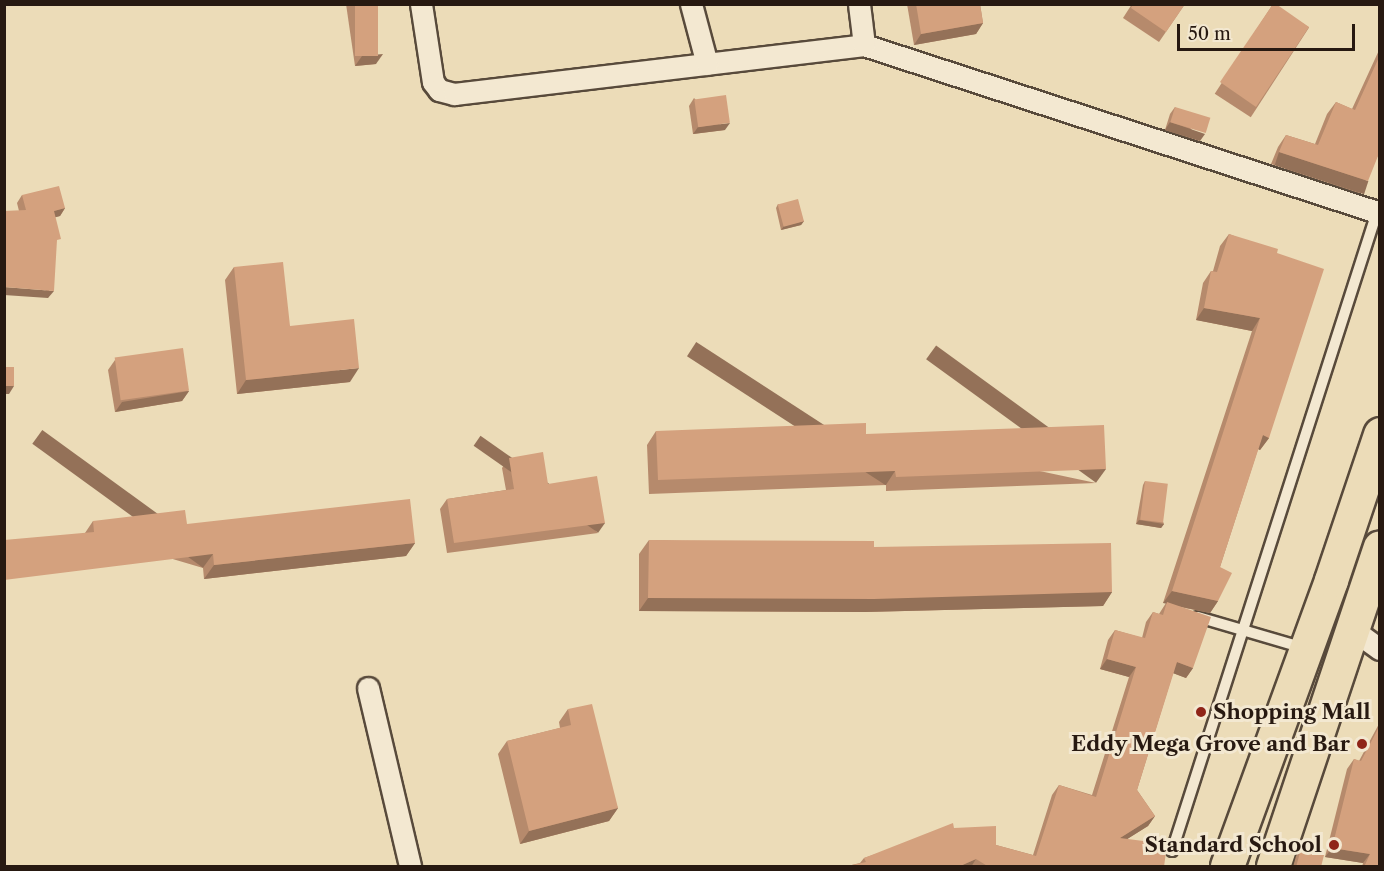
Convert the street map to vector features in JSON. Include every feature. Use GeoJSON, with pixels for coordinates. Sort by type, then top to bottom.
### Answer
{"type":"FeatureCollection","features":[{"type":"Feature","properties":{"kind":"main road"},"geometry":{"type":"LineString","coordinates":[[1227,867],[1307,649],[1380,434]]}},
{"type":"Feature","properties":{"kind":"main road"},"geometry":{"type":"LineString","coordinates":[[1273,867],[1380,548]]}},
{"type":"Feature","properties":{"kind":"street"},"geometry":{"type":"LineString","coordinates":[[421,4],[429,73],[439,90],[454,94],[864,45],[1378,213]]}},
{"type":"Feature","properties":{"kind":"street"},"geometry":{"type":"LineString","coordinates":[[691,4],[707,64]]}},
{"type":"Feature","properties":{"kind":"street"},"geometry":{"type":"LineString","coordinates":[[860,4],[864,45]]}},
{"type":"Feature","properties":{"kind":"street"},"geometry":{"type":"LineString","coordinates":[[1352,629],[1380,650]]}},
{"type":"Feature","properties":{"kind":"street"},"geometry":{"type":"LineString","coordinates":[[368,688],[410,867]]}},
{"type":"Feature","properties":{"kind":"lane"},"geometry":{"type":"LineString","coordinates":[[1172,851],[1378,213]]}},
{"type":"Feature","properties":{"kind":"lane"},"geometry":{"type":"LineString","coordinates":[[1189,615],[1307,649]]}},
{"type":"Feature","properties":{"kind":"building"},"geometry":{"type":"Polygon","coordinates":[[[355,4],[378,4],[378,56],[355,56],[355,4]]]}},
{"type":"Feature","properties":{"kind":"building"},"geometry":{"type":"Polygon","coordinates":[[[916,4],[980,4],[983,23],[921,34],[916,4]]]}},
{"type":"Feature","properties":{"kind":"building"},"geometry":{"type":"Polygon","coordinates":[[[1133,4],[1185,4],[1166,32],[1131,8],[1133,4]]]}},
{"type":"Feature","properties":{"kind":"building"},"geometry":{"type":"Polygon","coordinates":[[[1273,4],[1309,27],[1256,107],[1220,82],[1273,4]]]}},
{"type":"Feature","properties":{"kind":"building"},"geometry":{"type":"Polygon","coordinates":[[[1380,55],[1380,151],[1368,181],[1279,152],[1286,135],[1318,145],[1336,102],[1355,110],[1380,55]]]}},
{"type":"Feature","properties":{"kind":"building"},"geometry":{"type":"Polygon","coordinates":[[[726,95],[730,123],[698,127],[694,99],[726,95]]]}},
{"type":"Feature","properties":{"kind":"building"},"geometry":{"type":"Polygon","coordinates":[[[1175,107],[1210,118],[1206,133],[1170,122],[1175,107]]]}},
{"type":"Feature","properties":{"kind":"building"},"geometry":{"type":"Polygon","coordinates":[[[59,186],[65,208],[54,211],[61,239],[57,240],[54,291],[4,287],[4,211],[26,210],[22,195],[59,186]]]}},
{"type":"Feature","properties":{"kind":"building"},"geometry":{"type":"Polygon","coordinates":[[[798,199],[804,221],[784,227],[778,204],[798,199]]]}},
{"type":"Feature","properties":{"kind":"building"},"geometry":{"type":"Polygon","coordinates":[[[1229,234],[1278,249],[1277,253],[1324,269],[1269,438],[1263,435],[1220,567],[1232,573],[1218,601],[1172,591],[1260,318],[1204,308],[1211,271],[1217,272],[1229,234]]]}},
{"type":"Feature","properties":{"kind":"building"},"geometry":{"type":"Polygon","coordinates":[[[283,262],[290,326],[354,319],[359,368],[246,380],[234,267],[283,262]]]}},
{"type":"Feature","properties":{"kind":"building"},"geometry":{"type":"Polygon","coordinates":[[[183,348],[189,391],[121,400],[115,358],[183,348]]]}},
{"type":"Feature","properties":{"kind":"building"},"geometry":{"type":"Polygon","coordinates":[[[4,367],[14,367],[14,386],[4,386],[4,367]]]}},
{"type":"Feature","properties":{"kind":"building"},"geometry":{"type":"Polygon","coordinates":[[[866,423],[866,434],[1104,425],[1106,469],[896,477],[895,471],[658,480],[656,431],[866,423]]]}},
{"type":"Feature","properties":{"kind":"building"},"geometry":{"type":"Polygon","coordinates":[[[543,452],[548,484],[597,476],[605,523],[454,543],[447,499],[514,489],[509,458],[543,452]]]}},
{"type":"Feature","properties":{"kind":"building"},"geometry":{"type":"Polygon","coordinates":[[[1145,481],[1168,484],[1163,523],[1140,520],[1145,481]]]}},
{"type":"Feature","properties":{"kind":"building"},"geometry":{"type":"Polygon","coordinates":[[[410,499],[415,543],[214,565],[213,554],[4,580],[4,540],[94,532],[93,521],[185,510],[187,524],[410,499]]]}},
{"type":"Feature","properties":{"kind":"building"},"geometry":{"type":"Polygon","coordinates":[[[649,540],[874,541],[874,547],[1111,543],[1112,592],[874,599],[648,598],[649,540]]]}},
{"type":"Feature","properties":{"kind":"building"},"geometry":{"type":"Polygon","coordinates":[[[1167,602],[1211,617],[1193,668],[1177,662],[1137,790],[1155,816],[1120,838],[1167,844],[1164,867],[989,867],[976,859],[958,867],[843,867],[866,862],[864,858],[953,823],[954,828],[996,826],[996,845],[1036,856],[1059,785],[1096,797],[1136,667],[1107,659],[1115,630],[1145,638],[1153,612],[1163,615],[1167,602]]]}},
{"type":"Feature","properties":{"kind":"building"},"geometry":{"type":"Polygon","coordinates":[[[592,704],[618,808],[529,831],[507,741],[571,725],[568,709],[592,704]]]}},
{"type":"Feature","properties":{"kind":"building"},"geometry":{"type":"Polygon","coordinates":[[[1380,725],[1380,867],[1364,867],[1370,854],[1332,848],[1354,759],[1361,761],[1380,725]]]}},
{"type":"Feature","properties":{"kind":"building"},"geometry":{"type":"Polygon","coordinates":[[[1301,849],[1324,855],[1321,867],[1296,867],[1301,849]]]}},
{"type":"Feature","properties":{"kind":"place","name":"Shopping Mall"},"geometry":{"type":"Point","coordinates":[1201,712]}},
{"type":"Feature","properties":{"kind":"place","name":"Eddy Mega Grove and Bar"},"geometry":{"type":"Point","coordinates":[1362,744]}},
{"type":"Feature","properties":{"kind":"place","name":"Standard School"},"geometry":{"type":"Point","coordinates":[1334,845]}}]}
